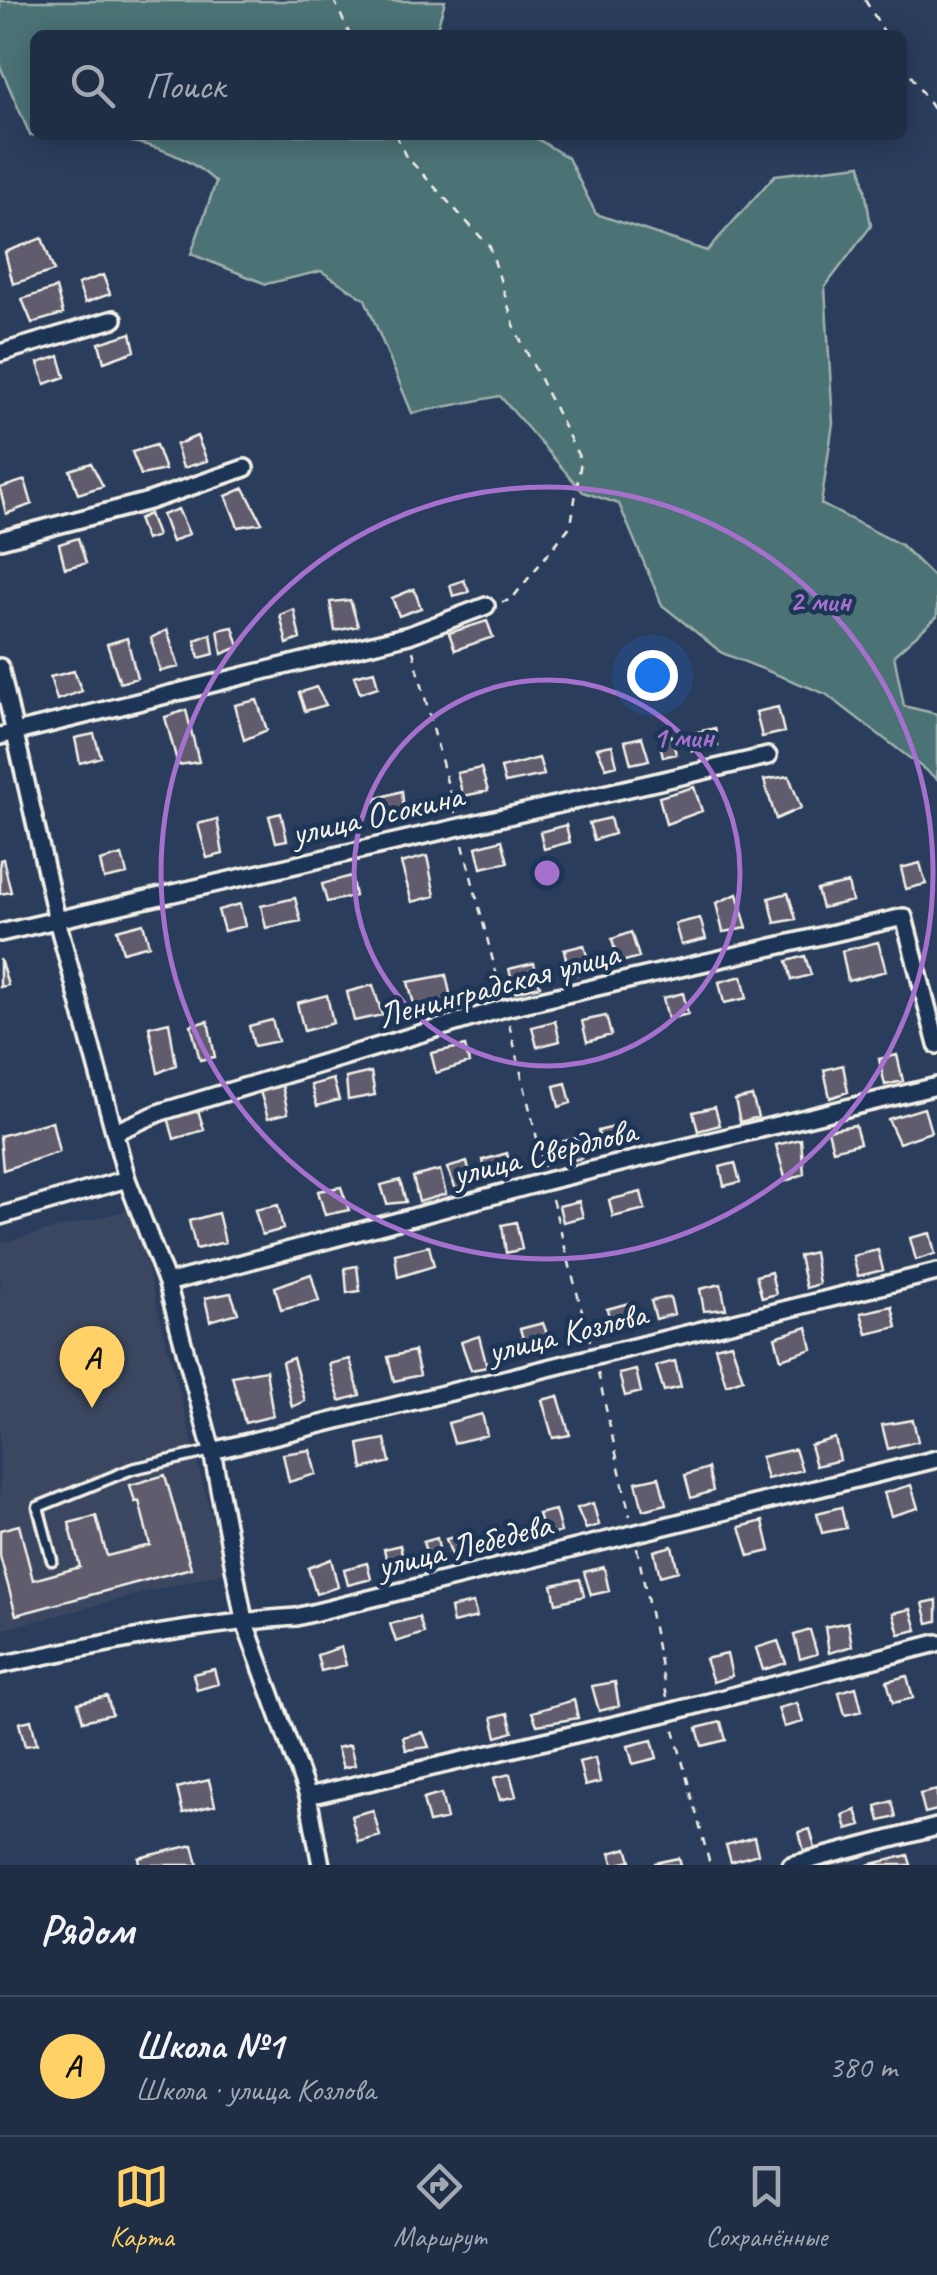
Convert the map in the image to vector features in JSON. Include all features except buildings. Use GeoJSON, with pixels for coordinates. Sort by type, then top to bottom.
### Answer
{"type":"FeatureCollection","features":[{"type":"Feature","properties":{"kind":"street"},"geometry":{"type":"LineString","coordinates":[[0,353],[114,319]]}},
{"type":"Feature","properties":{"kind":"street"},"geometry":{"type":"LineString","coordinates":[[0,540],[149,502],[246,468]]}},
{"type":"Feature","properties":{"kind":"street"},"geometry":{"type":"LineString","coordinates":[[8,734],[409,635],[486,606]]}},
{"type":"Feature","properties":{"kind":"street"},"geometry":{"type":"LineString","coordinates":[[0,667],[8,734],[127,1179],[167,1283],[212,1451],[244,1620],[308,1796],[321,1865]]}},
{"type":"Feature","properties":{"kind":"street","name":"улица Осокина"},"geometry":{"type":"LineString","coordinates":[[0,932],[768,756]]}},
{"type":"Feature","properties":{"kind":"street","name":"Ленинградская улица"},"geometry":{"type":"LineString","coordinates":[[115,1132],[161,1112],[505,1008],[904,916],[937,1045]]}},
{"type":"Feature","properties":{"kind":"street","name":"улица Свердлова"},"geometry":{"type":"LineString","coordinates":[[167,1283],[547,1181],[937,1086]]}},
{"type":"Feature","properties":{"kind":"street"},"geometry":{"type":"LineString","coordinates":[[0,1216],[127,1179]]}},
{"type":"Feature","properties":{"kind":"street","name":"улица Козлова"},"geometry":{"type":"LineString","coordinates":[[212,1451],[937,1272]]}},
{"type":"Feature","properties":{"kind":"street","name":"улица Лебедева"},"geometry":{"type":"LineString","coordinates":[[0,1665],[244,1620],[296,1618],[937,1459]]}},
{"type":"Feature","properties":{"kind":"street"},"geometry":{"type":"LineString","coordinates":[[308,1796],[670,1712],[937,1643]]}},
{"type":"Feature","properties":{"kind":"street"},"geometry":{"type":"LineString","coordinates":[[791,1865],[937,1827]]}},
{"type":"Feature","properties":{"kind":"lane"},"geometry":{"type":"LineString","coordinates":[[52,1560],[38,1507],[132,1469],[212,1451]]}},
{"type":"Feature","properties":{"kind":"path"},"geometry":{"type":"LineString","coordinates":[[334,0],[348,30]]}},
{"type":"Feature","properties":{"kind":"path"},"geometry":{"type":"LineString","coordinates":[[865,0],[883,30]]}},
{"type":"Feature","properties":{"kind":"path"},"geometry":{"type":"LineString","coordinates":[[907,70],[937,116]]}},
{"type":"Feature","properties":{"kind":"path"},"geometry":{"type":"LineString","coordinates":[[398,140],[405,156],[490,247],[516,331],[580,460],[571,525],[511,600],[486,606]]}},
{"type":"Feature","properties":{"kind":"path"},"geometry":{"type":"LineString","coordinates":[[409,635],[594,1357],[670,1712],[710,1865]]}},
{"type":"Feature","properties":{"kind":"shaded area"},"geometry":{"type":"Polygon","coordinates":[[[132,1209],[226,1572],[0,1630],[0,1243],[132,1209]]]}},
{"type":"Feature","properties":{"kind":"green space"},"geometry":{"type":"Polygon","coordinates":[[[0,1],[445,1],[436,30],[30,30],[30,135],[0,66],[0,1]]]}},
{"type":"Feature","properties":{"kind":"green space"},"geometry":{"type":"Polygon","coordinates":[[[116,140],[539,140],[568,158],[596,214],[707,251],[775,175],[861,165],[871,226],[825,287],[833,423],[821,504],[901,545],[937,580],[937,617],[894,655],[904,706],[937,714],[937,779],[826,694],[722,653],[662,605],[619,504],[583,492],[500,396],[412,413],[365,299],[321,271],[266,284],[191,254],[216,182],[174,154],[116,140]]]}},
{"type":"Feature","properties":{"kind":"place","name":"Школа №1"},"geometry":{"type":"Point","coordinates":[92,1408]}}]}
